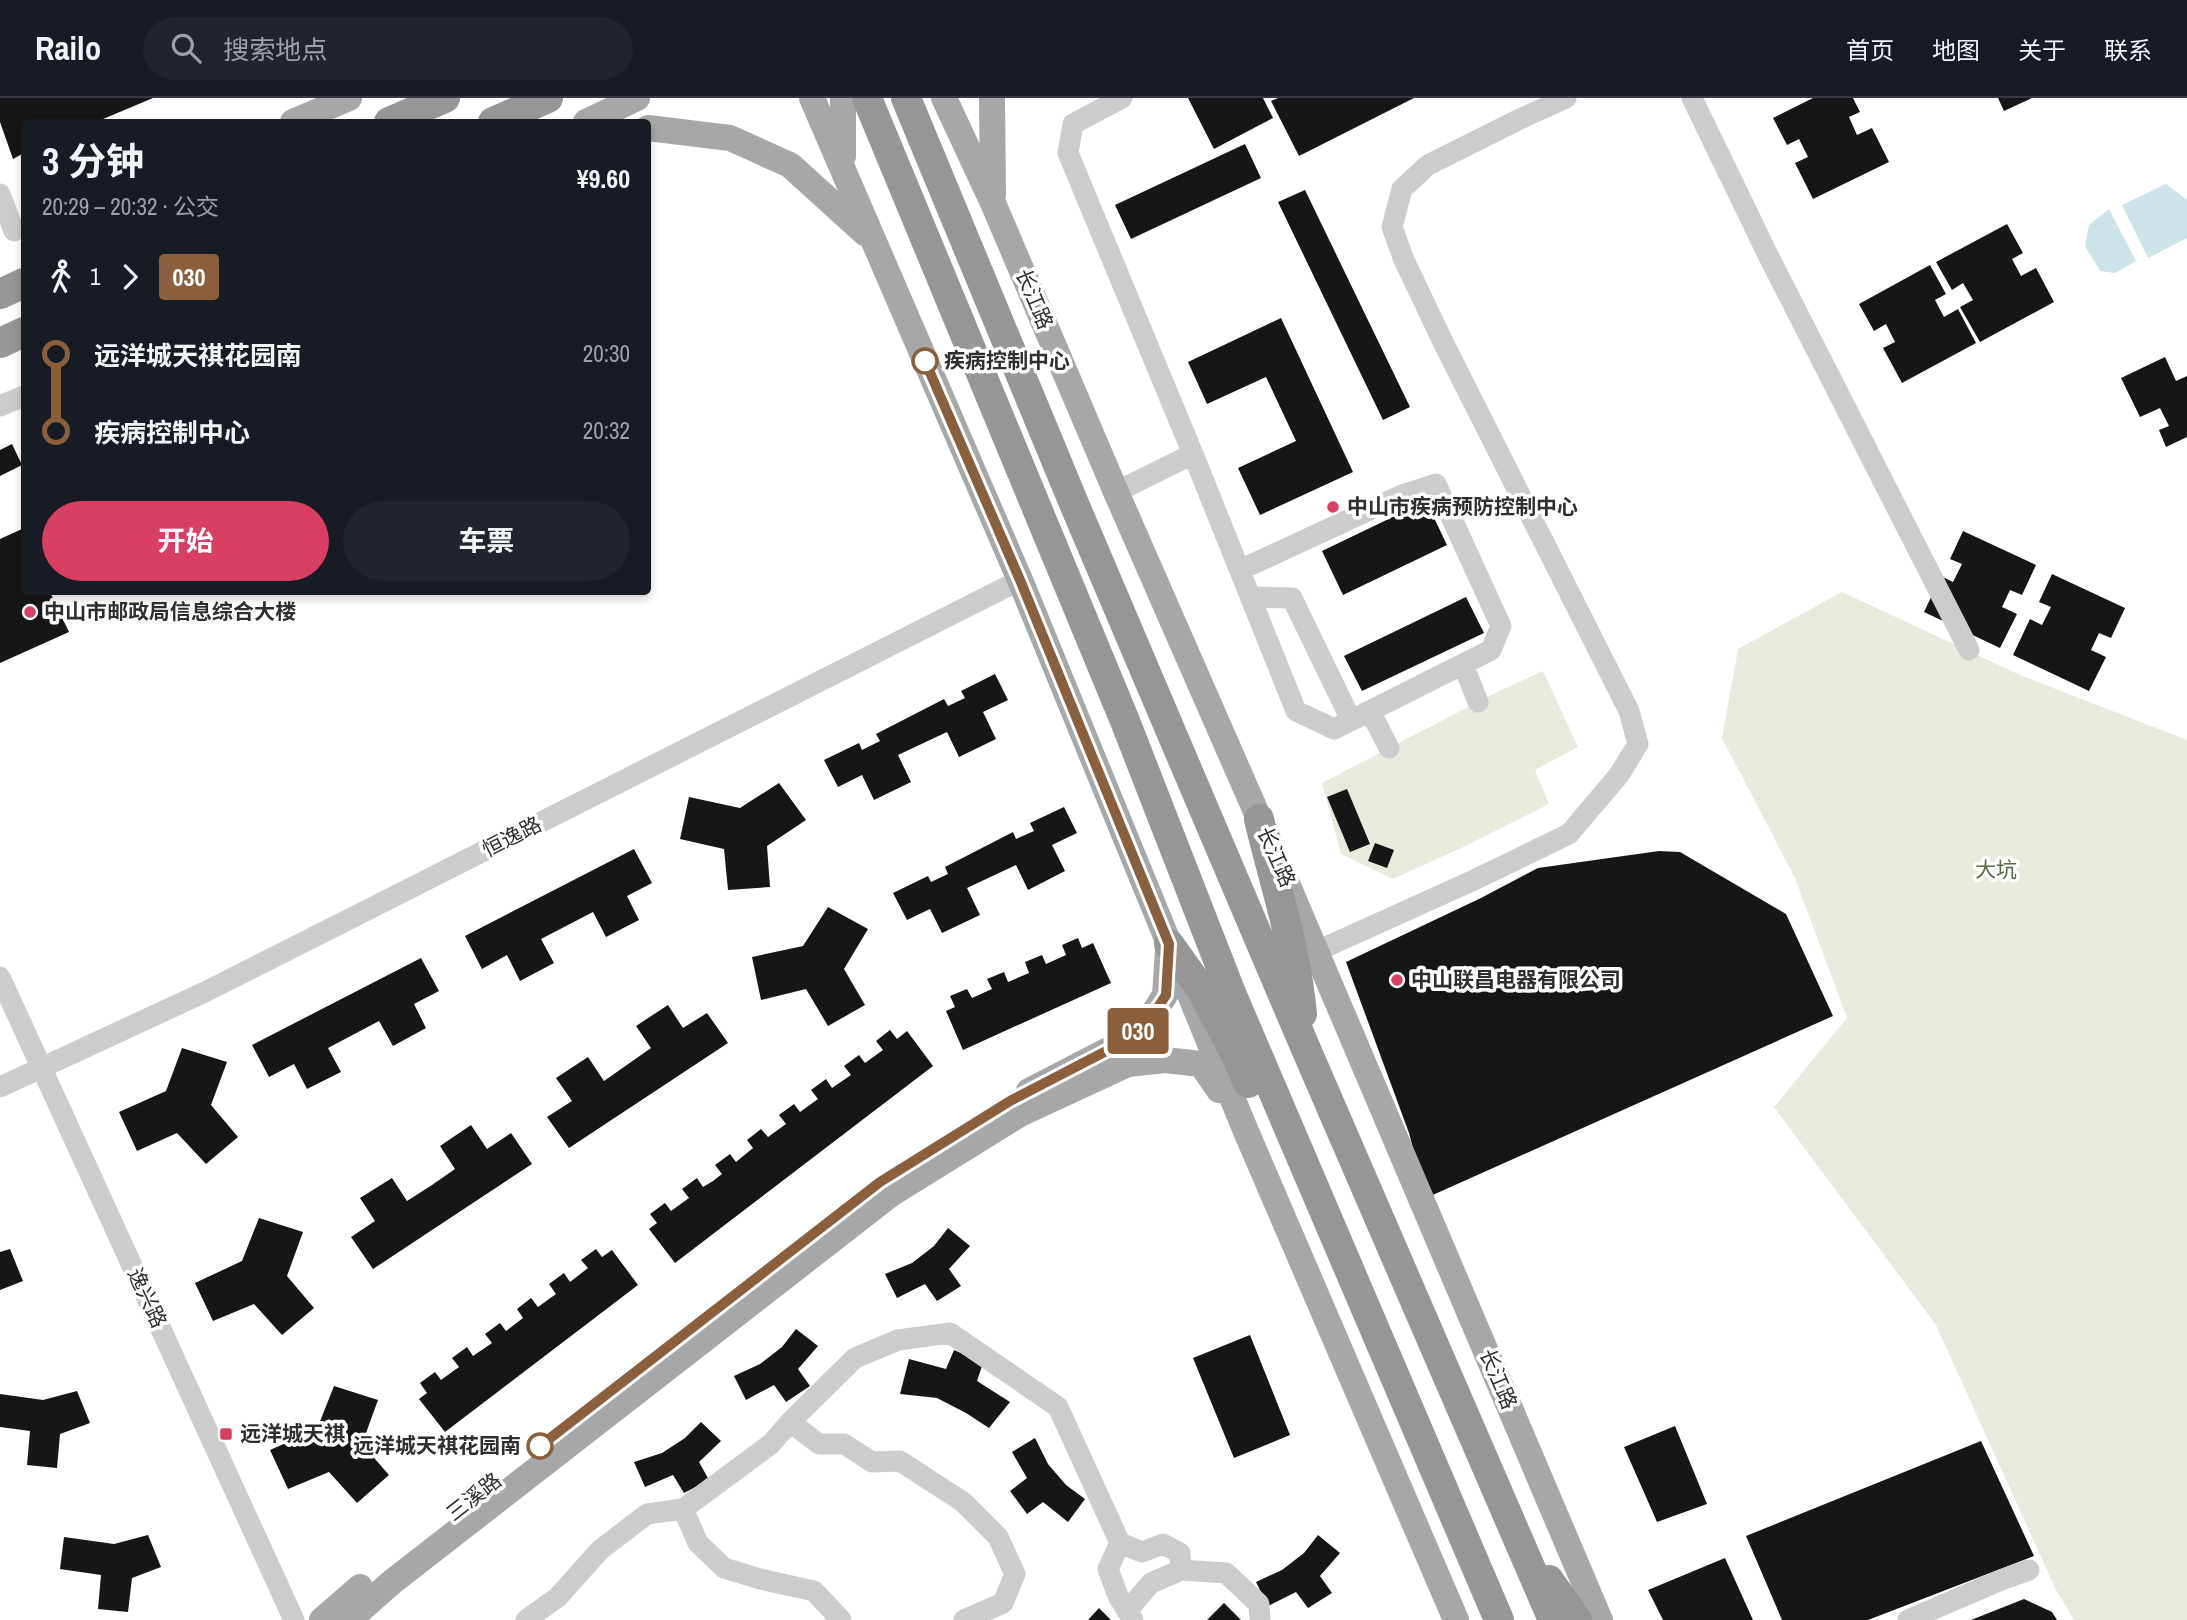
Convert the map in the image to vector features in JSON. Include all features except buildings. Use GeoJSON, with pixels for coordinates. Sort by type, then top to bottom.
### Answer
{"type":"FeatureCollection","features":[{"type":"Feature","properties":{"kind":"highway"},"geometry":{"type":"LineString","coordinates":[[396,119],[445,98]]}},
{"type":"Feature","properties":{"kind":"highway"},"geometry":{"type":"LineString","coordinates":[[501,119],[548,98]]}},
{"type":"Feature","properties":{"kind":"highway"},"geometry":{"type":"LineString","coordinates":[[867,98],[1125,721],[1231,993],[1499,1620]]}},
{"type":"Feature","properties":{"kind":"highway","name":"长江路"},"geometry":{"type":"LineString","coordinates":[[906,98],[1075,506],[1553,1620]]}},
{"type":"Feature","properties":{"kind":"highway"},"geometry":{"type":"LineString","coordinates":[[0,294],[21,284]]}},
{"type":"Feature","properties":{"kind":"highway"},"geometry":{"type":"LineString","coordinates":[[0,343],[21,333]]}},
{"type":"Feature","properties":{"kind":"highway"},"geometry":{"type":"LineString","coordinates":[[1259,818],[1300,989],[1306,1049]]}},
{"type":"Feature","properties":{"kind":"highway"},"geometry":{"type":"LineString","coordinates":[[1169,944],[1201,989],[1237,1057],[1258,1106],[1284,1151],[1309,1174]]}},
{"type":"Feature","properties":{"kind":"highway"},"geometry":{"type":"LineString","coordinates":[[1518,1537],[1577,1620]]}},
{"type":"Feature","properties":{"kind":"main road"},"geometry":{"type":"LineString","coordinates":[[300,119],[349,98]]}},
{"type":"Feature","properties":{"kind":"main road"},"geometry":{"type":"LineString","coordinates":[[592,119],[637,98]]}},
{"type":"Feature","properties":{"kind":"main road"},"geometry":{"type":"LineString","coordinates":[[812,98],[1020,580],[1245,1129],[1456,1620]]}},
{"type":"Feature","properties":{"kind":"main road"},"geometry":{"type":"LineString","coordinates":[[843,98],[843,171]]}},
{"type":"Feature","properties":{"kind":"main road"},"geometry":{"type":"LineString","coordinates":[[936,98],[960,132]]}},
{"type":"Feature","properties":{"kind":"main road","name":"长江路"},"geometry":{"type":"LineString","coordinates":[[944,98],[993,203],[1317,951],[1601,1620]]}},
{"type":"Feature","properties":{"kind":"main road"},"geometry":{"type":"LineString","coordinates":[[992,98],[993,203]]}},
{"type":"Feature","properties":{"kind":"main road"},"geometry":{"type":"LineString","coordinates":[[651,128],[730,138],[790,165],[872,239]]}},
{"type":"Feature","properties":{"kind":"main road","name":"三溪路"},"geometry":{"type":"LineString","coordinates":[[322,1620],[388,1563],[880,1182],[1010,1101],[1114,1047],[1145,1027],[1166,995],[1169,944]]}},
{"type":"Feature","properties":{"kind":"main road","name":"三溪路"},"geometry":{"type":"LineString","coordinates":[[349,1620],[392,1582],[891,1194],[1020,1114],[1128,1064],[1166,1060],[1201,1064],[1245,1129]]}},
{"type":"Feature","properties":{"kind":"street"},"geometry":{"type":"LineString","coordinates":[[1122,98],[1073,124],[1068,153],[1296,711],[1334,729],[1491,650],[1502,626],[1436,484],[1402,495],[1240,570]]}},
{"type":"Feature","properties":{"kind":"street"},"geometry":{"type":"LineString","coordinates":[[1317,951],[1569,834],[1619,775],[1638,744],[1629,711],[1444,344],[1404,260],[1392,228],[1402,189],[1428,165],[1566,98]]}},
{"type":"Feature","properties":{"kind":"street"},"geometry":{"type":"LineString","coordinates":[[1692,98],[1768,256],[1969,650]]}},
{"type":"Feature","properties":{"kind":"street"},"geometry":{"type":"LineString","coordinates":[[0,194],[13,232]]}},
{"type":"Feature","properties":{"kind":"street"},"geometry":{"type":"LineString","coordinates":[[0,407],[21,397]]}},
{"type":"Feature","properties":{"kind":"street"},"geometry":{"type":"LineString","coordinates":[[1116,492],[1193,454]]}},
{"type":"Feature","properties":{"kind":"street","name":"恒逸路"},"geometry":{"type":"LineString","coordinates":[[0,1087],[207,991],[1020,580]]}},
{"type":"Feature","properties":{"kind":"street"},"geometry":{"type":"LineString","coordinates":[[1251,597],[1292,598],[1361,716],[1389,748]]}},
{"type":"Feature","properties":{"kind":"street"},"geometry":{"type":"LineString","coordinates":[[1462,664],[1479,702]]}},
{"type":"Feature","properties":{"kind":"street","name":"逸兴路"},"geometry":{"type":"LineString","coordinates":[[0,977],[295,1620]]}},
{"type":"Feature","properties":{"kind":"street"},"geometry":{"type":"LineString","coordinates":[[526,1620],[558,1597],[600,1550],[646,1514],[683,1508],[771,1444],[855,1358],[898,1340],[950,1333],[1058,1407],[1120,1543],[1142,1552],[1163,1544],[1180,1553],[1181,1570]]}},
{"type":"Feature","properties":{"kind":"street"},"geometry":{"type":"LineString","coordinates":[[790,1422],[819,1444],[844,1444],[872,1462],[900,1461],[964,1502],[998,1538],[1015,1574],[1003,1603],[964,1620]]}},
{"type":"Feature","properties":{"kind":"street"},"geometry":{"type":"LineString","coordinates":[[683,1508],[698,1544],[724,1568],[814,1591],[841,1620]]}},
{"type":"Feature","properties":{"kind":"street"},"geometry":{"type":"LineString","coordinates":[[1120,1543],[1108,1569],[1118,1596],[1130,1615],[1151,1583],[1181,1570],[1226,1573],[1259,1604],[1260,1620]]}},
{"type":"Feature","properties":{"kind":"street"},"geometry":{"type":"LineString","coordinates":[[1908,1620],[2029,1570]]}},
{"type":"Feature","properties":{"kind":"green space","name":"大坑"},"geometry":{"type":"Polygon","coordinates":[[[1842,592],[2020,675],[2187,740],[2187,1620],[2074,1620],[2056,1590],[1936,1325],[1774,1107],[1847,1018],[1795,878],[1722,738],[1738,649],[1842,592]]]}},
{"type":"Feature","properties":{"kind":"green space"},"geometry":{"type":"Polygon","coordinates":[[[1543,671],[1578,747],[1535,770],[1549,804],[1393,879],[1341,854],[1322,783],[1543,671]]]}},
{"type":"Feature","properties":{"kind":"water"},"geometry":{"type":"Polygon","coordinates":[[[2166,184],[2187,200],[2187,238],[2148,258],[2122,205],[2166,184]]]}},
{"type":"Feature","properties":{"kind":"water"},"geometry":{"type":"Polygon","coordinates":[[[2109,209],[2136,261],[2115,273],[2100,271],[2085,246],[2089,225],[2109,209]]]}},
{"type":"Feature","properties":{"kind":"bus line","name":"030"},"geometry":{"type":"LineString","coordinates":[[540,1446],[880,1182],[1010,1101],[1114,1047],[1145,1027],[1166,995],[1169,944],[1020,580],[925,361]]}},
{"type":"Feature","properties":{"kind":"place","name":"疾病控制中心"},"geometry":{"type":"Point","coordinates":[925,361]}},
{"type":"Feature","properties":{"kind":"place","name":"中山市疾病预防控制中心"},"geometry":{"type":"Point","coordinates":[1333,507]}},
{"type":"Feature","properties":{"kind":"place","name":"中山市邮政局信息综合大楼"},"geometry":{"type":"Point","coordinates":[30,612]}},
{"type":"Feature","properties":{"kind":"place","name":"中山联昌电器有限公司"},"geometry":{"type":"Point","coordinates":[1397,980]}},
{"type":"Feature","properties":{"kind":"place","name":"远洋城天祺"},"geometry":{"type":"Point","coordinates":[226,1434]}},
{"type":"Feature","properties":{"kind":"place","name":"远洋城天祺花园南"},"geometry":{"type":"Point","coordinates":[540,1446]}}]}
